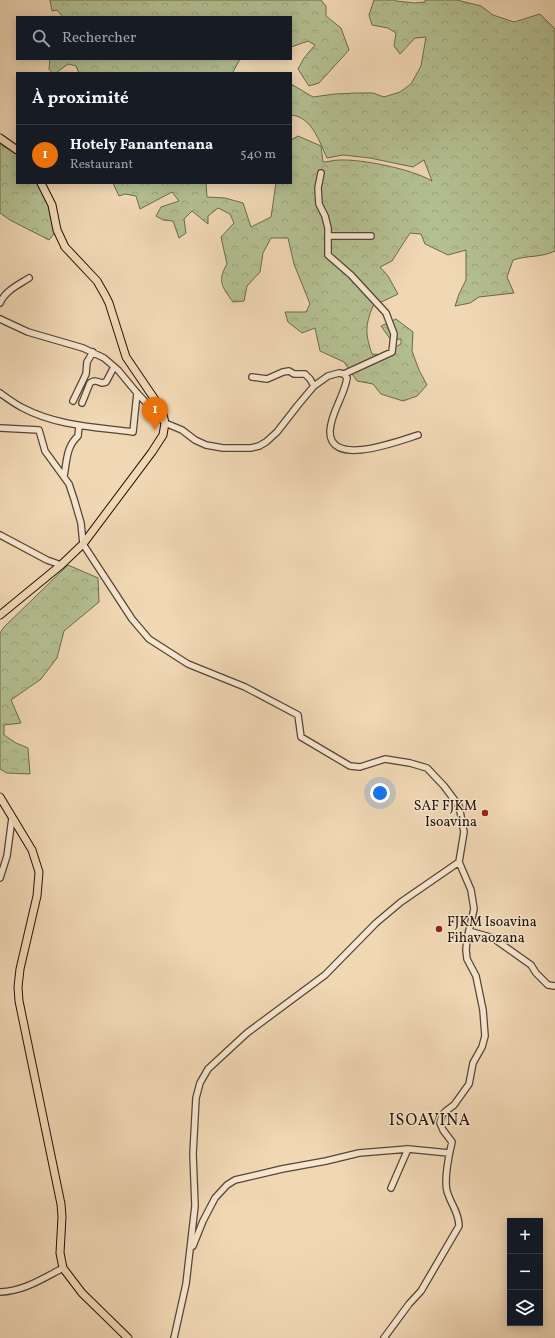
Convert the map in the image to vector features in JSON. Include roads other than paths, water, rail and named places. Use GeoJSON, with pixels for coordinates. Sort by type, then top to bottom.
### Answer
{"type":"FeatureCollection","features":[{"type":"Feature","properties":{"kind":"main road"},"geometry":{"type":"LineString","coordinates":[[0,138],[16,149]]}},
{"type":"Feature","properties":{"kind":"main road"},"geometry":{"type":"LineString","coordinates":[[0,615],[62,565],[83,544],[152,452],[163,435],[165,423],[162,410],[126,357],[109,303],[97,281],[61,241],[52,205],[42,184]]}},
{"type":"Feature","properties":{"kind":"main road"},"geometry":{"type":"LineString","coordinates":[[0,797],[32,850],[39,872],[37,896],[20,969],[18,987],[19,1000],[61,1204],[62,1217],[60,1253],[63,1268],[82,1293],[128,1338]]}},
{"type":"Feature","properties":{"kind":"street"},"geometry":{"type":"LineString","coordinates":[[0,319],[28,332],[93,352],[104,358],[165,423],[182,430],[195,440],[206,445],[223,448],[251,448],[259,446],[277,432],[314,386],[328,376],[339,373],[344,374],[392,352],[394,334],[386,313],[351,275],[328,255],[328,228],[325,216],[318,204],[318,188],[322,173]]}},
{"type":"Feature","properties":{"kind":"street"},"geometry":{"type":"LineString","coordinates":[[328,236],[371,236]]}},
{"type":"Feature","properties":{"kind":"street"},"geometry":{"type":"LineString","coordinates":[[0,303],[12,288],[29,278]]}},
{"type":"Feature","properties":{"kind":"street"},"geometry":{"type":"LineString","coordinates":[[73,401],[86,374],[87,362],[93,352]]}},
{"type":"Feature","properties":{"kind":"street"},"geometry":{"type":"LineString","coordinates":[[82,403],[90,383],[93,381],[102,383],[106,382],[114,367]]}},
{"type":"Feature","properties":{"kind":"street"},"geometry":{"type":"LineString","coordinates":[[252,377],[267,379],[289,371],[294,374],[305,374],[314,386]]}},
{"type":"Feature","properties":{"kind":"street"},"geometry":{"type":"LineString","coordinates":[[344,374],[347,378],[346,385],[333,414],[330,431],[331,440],[335,447],[342,450],[354,451],[384,445],[418,435]]}},
{"type":"Feature","properties":{"kind":"street"},"geometry":{"type":"LineString","coordinates":[[0,393],[24,409],[48,418],[79,426],[133,432],[137,393]]}},
{"type":"Feature","properties":{"kind":"street"},"geometry":{"type":"LineString","coordinates":[[64,476],[67,452],[72,441],[78,436],[79,426]]}},
{"type":"Feature","properties":{"kind":"street"},"geometry":{"type":"LineString","coordinates":[[0,428],[39,430],[45,451],[64,476],[74,499],[80,517],[83,544],[132,618],[149,639],[188,664],[245,687],[298,715],[301,737],[350,766],[360,767],[385,759],[410,762],[427,768],[444,786],[459,806],[464,832],[459,862],[471,890],[474,909],[466,939],[467,959],[476,976],[483,1010],[485,1036],[482,1047],[473,1063],[469,1084],[454,1105],[442,1115],[440,1123],[443,1130],[452,1142],[449,1153],[446,1185],[448,1194],[459,1219],[459,1226],[421,1291],[408,1304],[384,1338]]}},
{"type":"Feature","properties":{"kind":"street"},"geometry":{"type":"LineString","coordinates":[[0,535],[47,560],[62,565]]}},
{"type":"Feature","properties":{"kind":"street"},"geometry":{"type":"LineString","coordinates":[[0,878],[7,856],[12,817]]}},
{"type":"Feature","properties":{"kind":"street"},"geometry":{"type":"LineString","coordinates":[[174,1338],[186,1284],[195,1206],[193,1154],[194,1110],[200,1083],[208,1069],[247,1033],[325,975],[376,923],[401,902],[459,862]]}},
{"type":"Feature","properties":{"kind":"street"},"geometry":{"type":"LineString","coordinates":[[469,931],[493,938],[531,965],[536,973],[548,985],[555,986]]}},
{"type":"Feature","properties":{"kind":"street"},"geometry":{"type":"LineString","coordinates":[[190,1254],[203,1221],[215,1198],[227,1185],[235,1180],[359,1153],[408,1149],[449,1153]]}},
{"type":"Feature","properties":{"kind":"street"},"geometry":{"type":"LineString","coordinates":[[392,1188],[408,1149]]}},
{"type":"Feature","properties":{"kind":"street"},"geometry":{"type":"LineString","coordinates":[[0,1292],[10,1292],[28,1287],[63,1268]]}},
{"type":"Feature","properties":{"kind":"place","name":"Hotely Fanantenana"},"geometry":{"type":"Point","coordinates":[155,430]}},
{"type":"Feature","properties":{"kind":"place","name":"SAF FJKM Isoavina"},"geometry":{"type":"Point","coordinates":[485,813]}},
{"type":"Feature","properties":{"kind":"place","name":"FJKM Isoavina Fihavaozana"},"geometry":{"type":"Point","coordinates":[439,929]}},
{"type":"Feature","properties":{"kind":"district","name":"ISOAVINA"},"geometry":{"type":"Point","coordinates":[430,1119]}}]}
